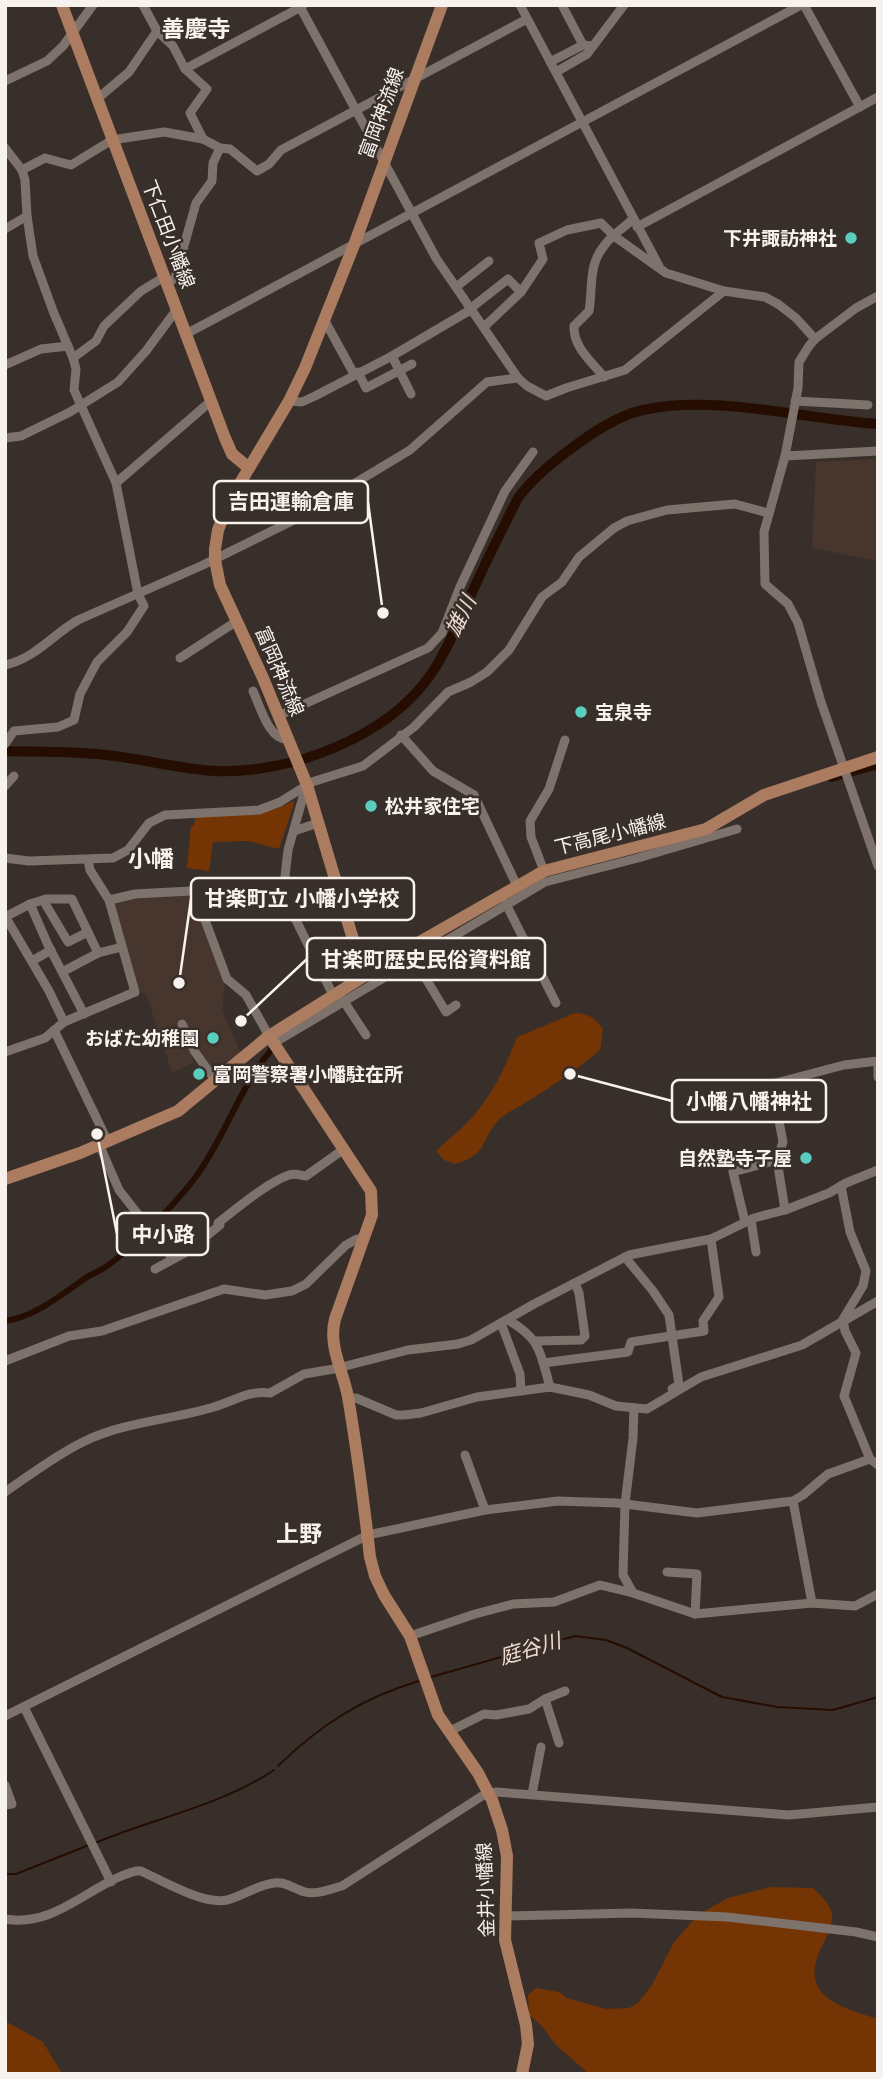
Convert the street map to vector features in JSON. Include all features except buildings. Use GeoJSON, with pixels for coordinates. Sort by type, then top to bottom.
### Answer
{"type":"FeatureCollection","features":[{"type":"Feature","properties":{"kind":"main road","name":"下仁田小幡線"},"geometry":{"type":"LineString","coordinates":[[62,5],[229,449],[249,468]]}},
{"type":"Feature","properties":{"kind":"main road","name":"富岡神流線"},"geometry":{"type":"LineString","coordinates":[[364,976],[318,823],[290,745],[220,585],[215,560],[221,521],[289,401],[325,321],[442,5]]}},
{"type":"Feature","properties":{"kind":"main road","name":"下高尾小幡線"},"geometry":{"type":"LineString","coordinates":[[364,976],[544,871],[637,853],[706,829],[756,799],[878,757]]}},
{"type":"Feature","properties":{"kind":"main road"},"geometry":{"type":"LineString","coordinates":[[5,1179],[180,1110],[215,1080],[271,1040],[338,998],[364,976]]}},
{"type":"Feature","properties":{"kind":"main road","name":"金井小幡線"},"geometry":{"type":"LineString","coordinates":[[271,1040],[371,1191],[372,1215],[333,1328],[333,1346],[348,1398],[375,1576],[410,1636],[438,1715],[478,1773],[489,1793],[502,1830],[507,1856],[505,1916],[508,1954],[526,2025],[528,2044],[522,2074]]}},
{"type":"Feature","properties":{"kind":"street"},"geometry":{"type":"LineString","coordinates":[[5,81],[47,61],[63,46],[93,5]]}},
{"type":"Feature","properties":{"kind":"street"},"geometry":{"type":"LineString","coordinates":[[143,5],[157,31],[173,46],[185,69],[207,89],[190,113],[202,139]]}},
{"type":"Feature","properties":{"kind":"street"},"geometry":{"type":"LineString","coordinates":[[520,5],[660,267],[666,273],[724,291],[765,297],[796,318],[815,339]]}},
{"type":"Feature","properties":{"kind":"street"},"geometry":{"type":"LineString","coordinates":[[556,72],[587,54],[588,46],[562,5]]}},
{"type":"Feature","properties":{"kind":"street"},"geometry":{"type":"LineString","coordinates":[[550,62],[588,46],[624,5]]}},
{"type":"Feature","properties":{"kind":"street"},"geometry":{"type":"LineString","coordinates":[[186,334],[802,5],[860,107]]}},
{"type":"Feature","properties":{"kind":"street"},"geometry":{"type":"LineString","coordinates":[[185,69],[301,6],[383,164],[436,258],[518,378],[546,396],[625,370],[724,291]]}},
{"type":"Feature","properties":{"kind":"street"},"geometry":{"type":"LineString","coordinates":[[22,170],[45,158],[71,165],[113,140],[164,132],[202,139],[220,148],[230,149],[257,171],[269,164],[281,150],[527,19]]}},
{"type":"Feature","properties":{"kind":"street"},"geometry":{"type":"LineString","coordinates":[[97,99],[129,72],[157,31]]}},
{"type":"Feature","properties":{"kind":"street"},"geometry":{"type":"LineString","coordinates":[[604,377],[577,345],[574,326],[589,312],[591,276],[595,260],[604,245],[635,223],[878,97]]}},
{"type":"Feature","properties":{"kind":"street"},"geometry":{"type":"LineString","coordinates":[[5,148],[22,170],[33,256],[74,358],[74,390],[116,483],[138,594],[144,607],[127,632],[97,662],[80,694],[74,720],[58,727],[18,730],[8,740]]}},
{"type":"Feature","properties":{"kind":"street"},"geometry":{"type":"LineString","coordinates":[[74,358],[96,341],[104,327],[141,291],[175,278],[196,203],[212,181],[213,163],[220,148]]}},
{"type":"Feature","properties":{"kind":"street"},"geometry":{"type":"LineString","coordinates":[[5,229],[27,216]]}},
{"type":"Feature","properties":{"kind":"street"},"geometry":{"type":"LineString","coordinates":[[484,327],[521,292],[543,259],[539,243],[567,230],[601,223],[646,260],[660,267]]}},
{"type":"Feature","properties":{"kind":"street"},"geometry":{"type":"LineString","coordinates":[[456,288],[489,261]]}},
{"type":"Feature","properties":{"kind":"street"},"geometry":{"type":"LineString","coordinates":[[289,401],[302,402],[392,356],[471,308],[508,279],[521,292]]}},
{"type":"Feature","properties":{"kind":"street"},"geometry":{"type":"LineString","coordinates":[[878,296],[856,308],[815,339],[799,362],[785,456],[764,531],[765,584],[788,604],[798,623],[878,866]]}},
{"type":"Feature","properties":{"kind":"street"},"geometry":{"type":"LineString","coordinates":[[5,438],[21,436],[82,405],[118,382],[177,309]]}},
{"type":"Feature","properties":{"kind":"street"},"geometry":{"type":"LineString","coordinates":[[325,321],[366,388],[412,364]]}},
{"type":"Feature","properties":{"kind":"street"},"geometry":{"type":"LineString","coordinates":[[5,365],[41,349],[68,346]]}},
{"type":"Feature","properties":{"kind":"street"},"geometry":{"type":"LineString","coordinates":[[392,356],[411,394]]}},
{"type":"Feature","properties":{"kind":"street"},"geometry":{"type":"LineString","coordinates":[[5,665],[33,655],[78,620],[215,560],[292,522],[410,450],[487,382],[518,378]]}},
{"type":"Feature","properties":{"kind":"street"},"geometry":{"type":"LineString","coordinates":[[116,483],[211,401]]}},
{"type":"Feature","properties":{"kind":"street"},"geometry":{"type":"LineString","coordinates":[[795,402],[868,405]]}},
{"type":"Feature","properties":{"kind":"street"},"geometry":{"type":"LineString","coordinates":[[785,456],[878,451]]}},
{"type":"Feature","properties":{"kind":"street"},"geometry":{"type":"LineString","coordinates":[[278,716],[428,648],[442,633],[460,587],[505,491],[533,452]]}},
{"type":"Feature","properties":{"kind":"street"},"geometry":{"type":"LineString","coordinates":[[5,858],[29,861],[113,858],[121,855],[134,844],[145,828],[164,815],[259,810],[280,802],[304,787],[363,766],[423,719],[448,692],[487,671],[509,650],[542,597],[562,582],[579,557],[614,528],[627,521],[667,510],[700,506],[734,504],[768,513]]}},
{"type":"Feature","properties":{"kind":"street"},"geometry":{"type":"LineString","coordinates":[[180,658],[237,621]]}},
{"type":"Feature","properties":{"kind":"street"},"geometry":{"type":"LineString","coordinates":[[253,691],[274,735],[290,745]]}},
{"type":"Feature","properties":{"kind":"street"},"geometry":{"type":"LineString","coordinates":[[401,735],[433,771],[474,794],[517,886]]}},
{"type":"Feature","properties":{"kind":"street"},"geometry":{"type":"LineString","coordinates":[[544,871],[531,837],[530,821],[549,789],[565,740]]}},
{"type":"Feature","properties":{"kind":"street"},"geometry":{"type":"LineString","coordinates":[[5,786],[14,776]]}},
{"type":"Feature","properties":{"kind":"street"},"geometry":{"type":"LineString","coordinates":[[304,787],[288,850],[283,894],[338,998],[366,1035]]}},
{"type":"Feature","properties":{"kind":"street"},"geometry":{"type":"LineString","coordinates":[[293,831],[318,823]]}},
{"type":"Feature","properties":{"kind":"street"},"geometry":{"type":"LineString","coordinates":[[338,998],[414,959],[545,882],[637,853],[737,829]]}},
{"type":"Feature","properties":{"kind":"street"},"geometry":{"type":"LineString","coordinates":[[5,1052],[45,1038],[64,1022],[135,992],[109,900],[90,870],[88,860]]}},
{"type":"Feature","properties":{"kind":"street"},"geometry":{"type":"LineString","coordinates":[[109,900],[135,894],[227,889],[257,895],[283,894]]}},
{"type":"Feature","properties":{"kind":"street"},"geometry":{"type":"LineString","coordinates":[[211,891],[205,920],[227,979],[246,995],[271,1040]]}},
{"type":"Feature","properties":{"kind":"street"},"geometry":{"type":"LineString","coordinates":[[64,1022],[5,917],[43,900],[72,899],[98,953]]}},
{"type":"Feature","properties":{"kind":"street"},"geometry":{"type":"LineString","coordinates":[[43,900],[68,942],[88,932]]}},
{"type":"Feature","properties":{"kind":"street"},"geometry":{"type":"LineString","coordinates":[[30,904],[84,1014]]}},
{"type":"Feature","properties":{"kind":"street"},"geometry":{"type":"LineString","coordinates":[[506,904],[556,1003]]}},
{"type":"Feature","properties":{"kind":"street"},"geometry":{"type":"LineString","coordinates":[[64,971],[98,953],[122,947]]}},
{"type":"Feature","properties":{"kind":"street"},"geometry":{"type":"LineString","coordinates":[[32,961],[51,950]]}},
{"type":"Feature","properties":{"kind":"street"},"geometry":{"type":"LineString","coordinates":[[414,959],[446,1012],[456,1005]]}},
{"type":"Feature","properties":{"kind":"street"},"geometry":{"type":"LineString","coordinates":[[182,1024],[195,1052],[215,1080]]}},
{"type":"Feature","properties":{"kind":"street"},"geometry":{"type":"LineString","coordinates":[[54,1030],[96,1113],[119,1190],[173,1259]]}},
{"type":"Feature","properties":{"kind":"street"},"geometry":{"type":"LineString","coordinates":[[785,1210],[777,1160],[783,1142],[772,1084],[844,1065],[878,1061],[878,1077]]}},
{"type":"Feature","properties":{"kind":"street"},"geometry":{"type":"LineString","coordinates":[[155,1269],[205,1242],[204,1238],[219,1224],[285,1177],[309,1174],[344,1149]]}},
{"type":"Feature","properties":{"kind":"street"},"geometry":{"type":"LineString","coordinates":[[756,1252],[733,1172],[777,1160]]}},
{"type":"Feature","properties":{"kind":"street"},"geometry":{"type":"LineString","coordinates":[[5,1492],[83,1441],[135,1424],[214,1407],[248,1393],[270,1393],[304,1374],[408,1350],[471,1340],[625,1257],[711,1239],[748,1221],[829,1193],[878,1170]]}},
{"type":"Feature","properties":{"kind":"street"},"geometry":{"type":"LineString","coordinates":[[5,1716],[368,1535],[485,1510],[558,1501],[625,1504],[697,1514],[793,1501],[803,1496],[828,1474],[874,1462],[844,1396],[856,1353],[845,1331],[843,1319],[863,1286],[866,1271],[850,1231],[841,1186]]}},
{"type":"Feature","properties":{"kind":"street"},"geometry":{"type":"LineString","coordinates":[[5,1361],[69,1336],[102,1331],[224,1289],[265,1295],[292,1291],[306,1284],[346,1245],[357,1238],[365,1239]]}},
{"type":"Feature","properties":{"kind":"street"},"geometry":{"type":"LineString","coordinates":[[543,1363],[628,1352],[631,1342],[704,1331],[703,1321],[719,1297],[711,1239]]}},
{"type":"Feature","properties":{"kind":"street"},"geometry":{"type":"LineString","coordinates":[[625,1257],[653,1290],[669,1315],[679,1385],[664,1394],[666,1400]]}},
{"type":"Feature","properties":{"kind":"street"},"geometry":{"type":"LineString","coordinates":[[535,1341],[582,1340],[585,1336],[575,1283]]}},
{"type":"Feature","properties":{"kind":"street"},"geometry":{"type":"LineString","coordinates":[[348,1398],[356,1398],[404,1416],[467,1399],[550,1387],[589,1395],[617,1406],[647,1409],[701,1377],[802,1345],[878,1301]]}},
{"type":"Feature","properties":{"kind":"street"},"geometry":{"type":"LineString","coordinates":[[504,1322],[524,1330],[535,1341],[550,1387]]}},
{"type":"Feature","properties":{"kind":"street"},"geometry":{"type":"LineString","coordinates":[[504,1322],[520,1374],[521,1391]]}},
{"type":"Feature","properties":{"kind":"street"},"geometry":{"type":"LineString","coordinates":[[633,1593],[623,1575],[625,1504],[634,1408]]}},
{"type":"Feature","properties":{"kind":"street"},"geometry":{"type":"LineString","coordinates":[[465,1455],[485,1510]]}},
{"type":"Feature","properties":{"kind":"street"},"geometry":{"type":"LineString","coordinates":[[793,1501],[812,1603]]}},
{"type":"Feature","properties":{"kind":"street"},"geometry":{"type":"LineString","coordinates":[[667,1572],[696,1574],[695,1614]]}},
{"type":"Feature","properties":{"kind":"street"},"geometry":{"type":"LineString","coordinates":[[410,1636],[513,1604],[554,1602],[600,1585],[695,1614],[812,1603],[855,1606],[876,1598]]}},
{"type":"Feature","properties":{"kind":"street"},"geometry":{"type":"LineString","coordinates":[[454,1729],[484,1714],[496,1715],[528,1709],[565,1691]]}},
{"type":"Feature","properties":{"kind":"street"},"geometry":{"type":"LineString","coordinates":[[545,1699],[559,1743]]}},
{"type":"Feature","properties":{"kind":"street"},"geometry":{"type":"LineString","coordinates":[[24,1707],[111,1882]]}},
{"type":"Feature","properties":{"kind":"street"},"geometry":{"type":"LineString","coordinates":[[531,1794],[541,1747]]}},
{"type":"Feature","properties":{"kind":"street"},"geometry":{"type":"LineString","coordinates":[[5,1785],[12,1804],[5,1805]]}},
{"type":"Feature","properties":{"kind":"street"},"geometry":{"type":"LineString","coordinates":[[5,1919],[28,1920],[51,1915],[131,1872],[141,1871],[202,1898],[223,1901],[274,1883],[283,1883],[304,1892],[323,1891],[342,1886],[489,1793],[789,1815],[878,1807]]}},
{"type":"Feature","properties":{"kind":"street"},"geometry":{"type":"LineString","coordinates":[[505,1916],[632,1913],[727,1917],[878,1937]]}},
{"type":"Feature","properties":{"kind":"shaded area"},"geometry":{"type":"Polygon","coordinates":[[[878,459],[878,561],[812,548],[816,462],[878,459]]]}},
{"type":"Feature","properties":{"kind":"shaded area"},"geometry":{"type":"Polygon","coordinates":[[[294,801],[279,849],[248,841],[213,842],[209,871],[187,868],[191,826],[194,825],[196,816],[258,813],[294,801]]]}},
{"type":"Feature","properties":{"kind":"shaded area"},"geometry":{"type":"Polygon","coordinates":[[[203,893],[207,899],[203,915],[225,982],[222,1011],[241,1053],[217,1075],[181,1027],[194,1062],[172,1073],[147,997],[134,983],[112,902],[136,896],[203,893]]]}},
{"type":"Feature","properties":{"kind":"shaded area"},"geometry":{"type":"Polygon","coordinates":[[[575,1013],[591,1017],[603,1029],[600,1050],[556,1083],[503,1116],[473,1156],[455,1164],[444,1160],[436,1151],[473,1117],[489,1096],[517,1037],[575,1013]]]}},
{"type":"Feature","properties":{"kind":"shaded area"},"geometry":{"type":"Polygon","coordinates":[[[771,1887],[813,1888],[829,1906],[831,1923],[815,1966],[815,1979],[820,1990],[838,2005],[878,2019],[878,2074],[589,2074],[555,2044],[541,2025],[529,2015],[528,1995],[536,1988],[559,1992],[567,1998],[606,2009],[629,2008],[638,2003],[652,1985],[674,1942],[698,1915],[728,1898],[771,1887]]]}},
{"type":"Feature","properties":{"kind":"shaded area"},"geometry":{"type":"Polygon","coordinates":[[[7,2022],[43,2042],[62,2074],[5,2074],[7,2022]]]}},
{"type":"Feature","properties":{"kind":"waterway","name":"雄川"},"geometry":{"type":"LineString","coordinates":[[5,751],[94,754],[216,771],[275,766],[306,758],[364,733],[390,716],[412,696],[431,674],[446,649],[518,498],[548,467],[604,426],[643,410],[700,405],[760,409],[878,424]]}},
{"type":"Feature","properties":{"kind":"waterway"},"geometry":{"type":"LineString","coordinates":[[831,779],[878,766]]}},
{"type":"Feature","properties":{"kind":"waterway"},"geometry":{"type":"LineString","coordinates":[[5,1321],[36,1310],[104,1268],[160,1218],[205,1163],[244,1090],[272,1049]]}},
{"type":"Feature","properties":{"kind":"waterway","name":"庭谷川"},"geometry":{"type":"LineString","coordinates":[[431,1677],[575,1636],[606,1640],[627,1648],[722,1697],[777,1707],[833,1710],[878,1697]]}},
{"type":"Feature","properties":{"kind":"waterway","name":"庭谷川"},"geometry":{"type":"LineString","coordinates":[[278,1766],[343,1714],[379,1696],[419,1681]]}},
{"type":"Feature","properties":{"kind":"waterway","name":"庭谷川"},"geometry":{"type":"LineString","coordinates":[[95,1843],[232,1793],[274,1770]]}},
{"type":"Feature","properties":{"kind":"waterway","name":"庭谷川"},"geometry":{"type":"LineString","coordinates":[[5,1874],[16,1874],[89,1845]]}},
{"type":"Feature","properties":{"kind":"place","name":"下井諏訪神社"},"geometry":{"type":"Point","coordinates":[851,238]}},
{"type":"Feature","properties":{"kind":"place","name":"吉田運輸倉庫"},"geometry":{"type":"Point","coordinates":[383,613]}},
{"type":"Feature","properties":{"kind":"place","name":"宝泉寺"},"geometry":{"type":"Point","coordinates":[581,712]}},
{"type":"Feature","properties":{"kind":"place","name":"松井家住宅"},"geometry":{"type":"Point","coordinates":[371,806]}},
{"type":"Feature","properties":{"kind":"place","name":"甘楽町立 小幡小学校"},"geometry":{"type":"Point","coordinates":[179,983]}},
{"type":"Feature","properties":{"kind":"place","name":"甘楽町歴史民俗資料館"},"geometry":{"type":"Point","coordinates":[241,1021]}},
{"type":"Feature","properties":{"kind":"place","name":"おばた幼稚園"},"geometry":{"type":"Point","coordinates":[213,1038]}},
{"type":"Feature","properties":{"kind":"place","name":"富岡警察署小幡駐在所"},"geometry":{"type":"Point","coordinates":[199,1074]}},
{"type":"Feature","properties":{"kind":"place","name":"小幡八幡神社"},"geometry":{"type":"Point","coordinates":[570,1074]}},
{"type":"Feature","properties":{"kind":"place","name":"中小路"},"geometry":{"type":"Point","coordinates":[97,1134]}},
{"type":"Feature","properties":{"kind":"place","name":"自然塾寺子屋"},"geometry":{"type":"Point","coordinates":[806,1158]}},
{"type":"Feature","properties":{"kind":"district","name":"善慶寺"},"geometry":{"type":"Point","coordinates":[196,29]}},
{"type":"Feature","properties":{"kind":"district","name":"小幡"},"geometry":{"type":"Point","coordinates":[151,859]}},
{"type":"Feature","properties":{"kind":"district","name":"上野"},"geometry":{"type":"Point","coordinates":[299,1534]}}]}
